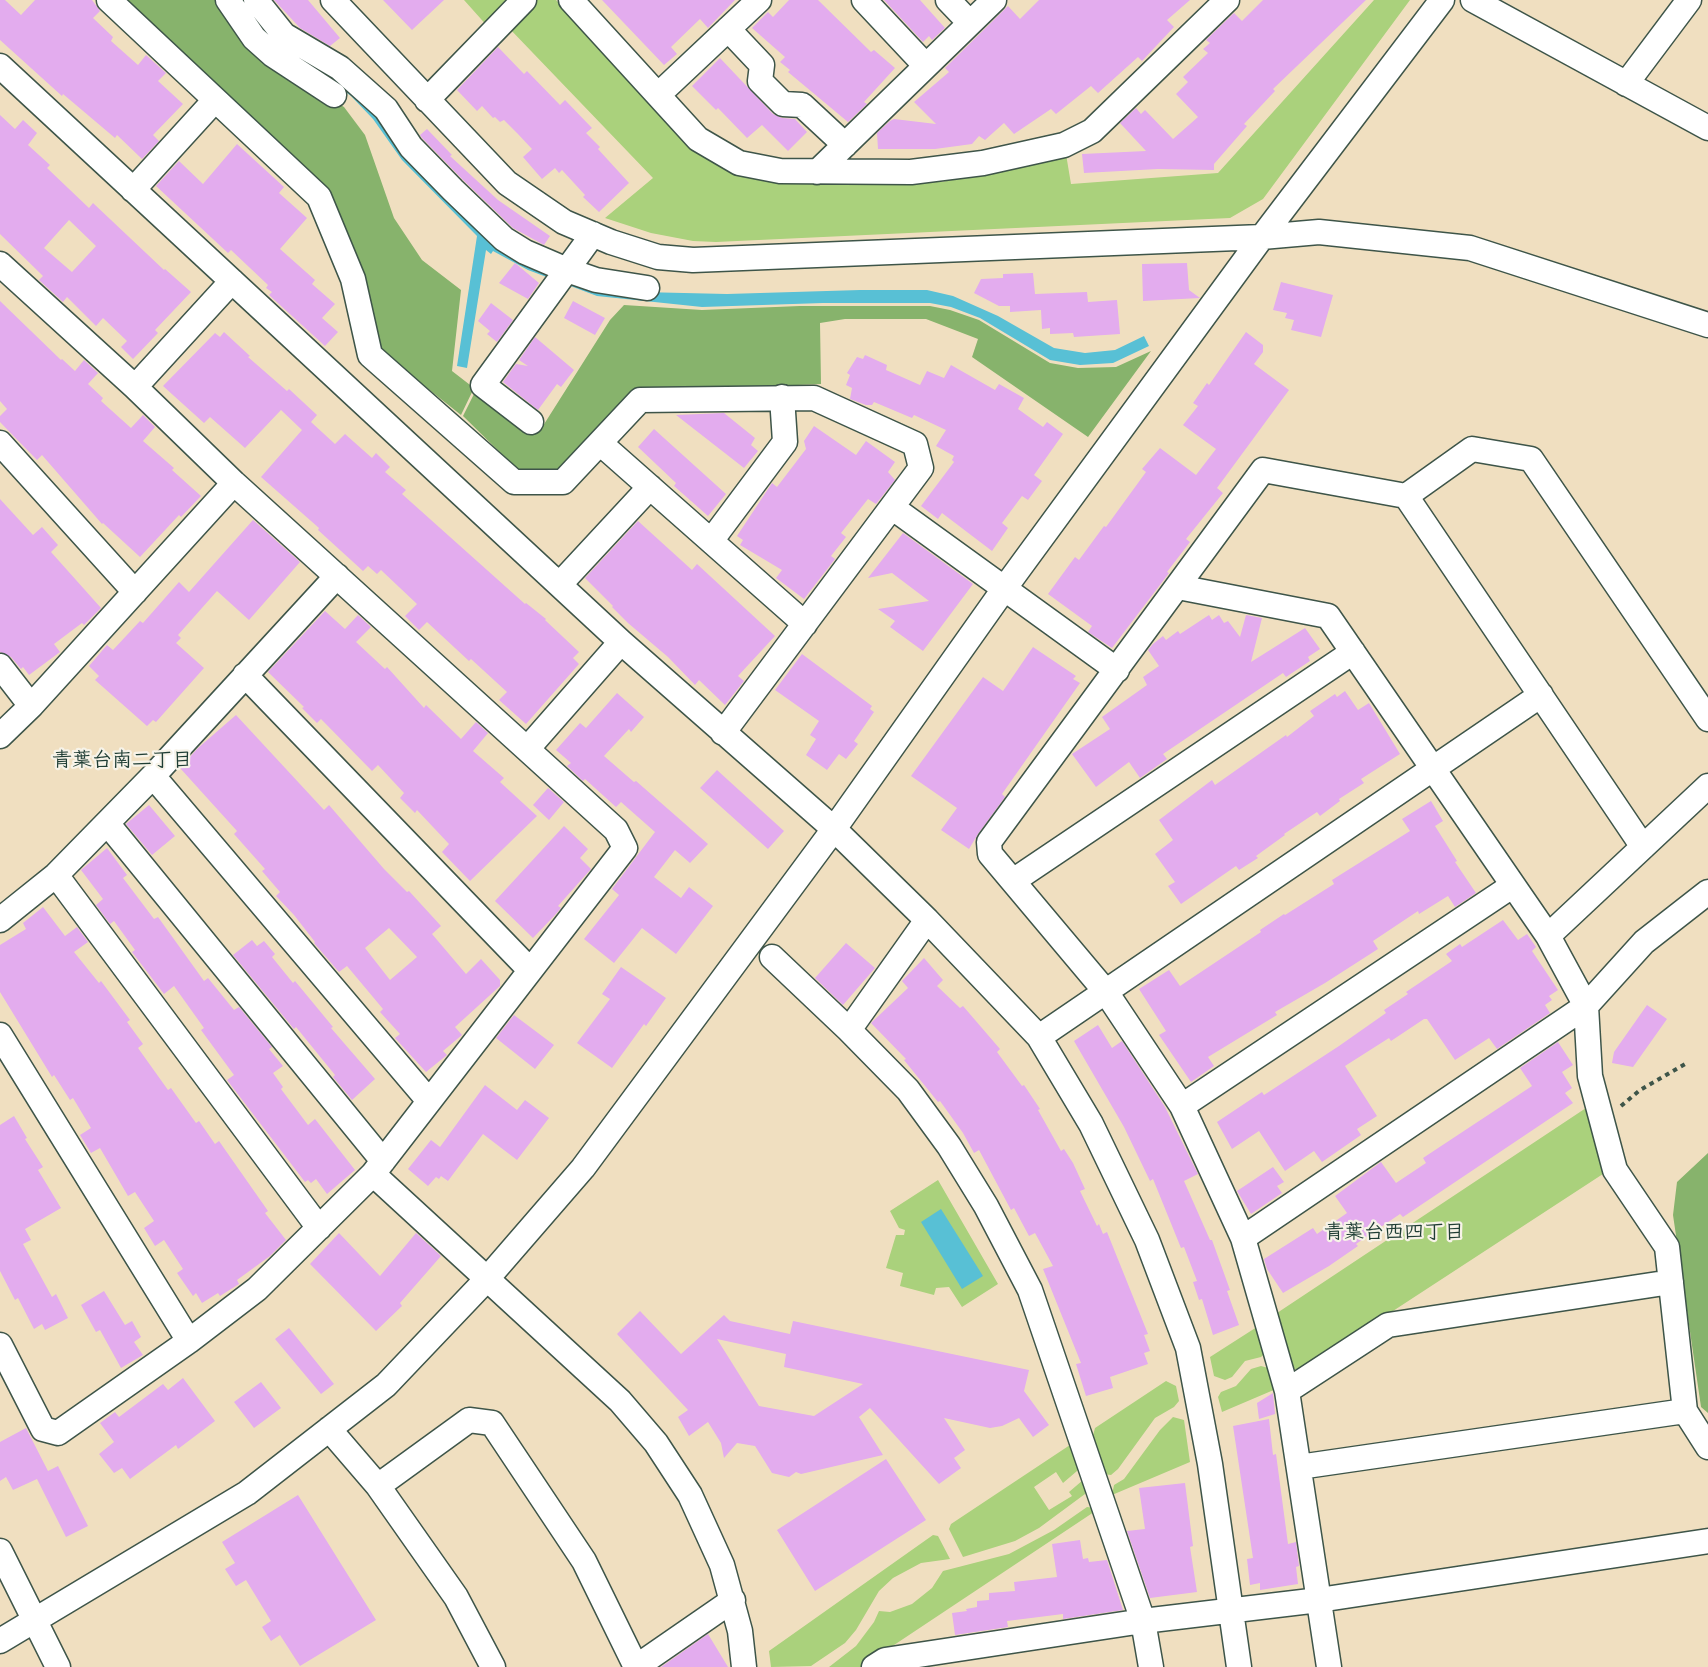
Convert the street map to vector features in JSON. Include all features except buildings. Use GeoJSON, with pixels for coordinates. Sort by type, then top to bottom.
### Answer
{"type":"FeatureCollection","features":[{"type":"Feature","properties":{"kind":"street"},"geometry":{"type":"LineString","coordinates":[[109,0],[319,197],[353,279],[370,355],[514,482],[563,482],[640,400],[814,398],[915,444],[921,468],[723,733]]}},
{"type":"Feature","properties":{"kind":"street"},"geometry":{"type":"LineString","coordinates":[[228,0],[254,38],[273,55],[334,95]]}},
{"type":"Feature","properties":{"kind":"street"},"geometry":{"type":"LineString","coordinates":[[256,0],[284,35],[340,68],[387,109],[411,147],[504,239],[525,252],[596,280],[647,288]]}},
{"type":"Feature","properties":{"kind":"street"},"geometry":{"type":"LineString","coordinates":[[333,0],[507,183],[564,222],[658,257],[693,260],[1262,237],[1319,232],[1470,248],[1708,325]]}},
{"type":"Feature","properties":{"kind":"street"},"geometry":{"type":"LineString","coordinates":[[427,100],[524,0]]}},
{"type":"Feature","properties":{"kind":"street"},"geometry":{"type":"LineString","coordinates":[[571,0],[698,139],[739,163],[780,171],[817,172],[911,172],[983,163],[1064,145],[1092,131],[1227,0]]}},
{"type":"Feature","properties":{"kind":"street"},"geometry":{"type":"LineString","coordinates":[[658,95],[759,0]]}},
{"type":"Feature","properties":{"kind":"street"},"geometry":{"type":"LineString","coordinates":[[864,0],[926,66]]}},
{"type":"Feature","properties":{"kind":"street"},"geometry":{"type":"LineString","coordinates":[[948,0],[970,23]]}},
{"type":"Feature","properties":{"kind":"street"},"geometry":{"type":"LineString","coordinates":[[817,172],[994,0]]}},
{"type":"Feature","properties":{"kind":"street"},"geometry":{"type":"LineString","coordinates":[[0,1641],[36,1622],[247,1493],[386,1385],[486,1280],[583,1168],[834,829],[1005,589],[1262,237],[1442,0]]}},
{"type":"Feature","properties":{"kind":"street"},"geometry":{"type":"LineString","coordinates":[[1473,0],[1708,128]]}},
{"type":"Feature","properties":{"kind":"street"},"geometry":{"type":"LineString","coordinates":[[1626,84],[1689,0]]}},
{"type":"Feature","properties":{"kind":"street"},"geometry":{"type":"LineString","coordinates":[[728,29],[762,65],[760,81],[783,104],[802,105],[844,145]]}},
{"type":"Feature","properties":{"kind":"street"},"geometry":{"type":"LineString","coordinates":[[0,66],[621,642],[834,829],[927,920],[1039,1037],[1091,1124],[1132,1208],[1147,1240],[1188,1348],[1210,1464],[1239,1667]]}},
{"type":"Feature","properties":{"kind":"street"},"geometry":{"type":"LineString","coordinates":[[133,190],[215,100]]}},
{"type":"Feature","properties":{"kind":"street"},"geometry":{"type":"LineString","coordinates":[[531,422],[483,385],[593,234]]}},
{"type":"Feature","properties":{"kind":"street"},"geometry":{"type":"LineString","coordinates":[[0,264],[135,387],[234,483],[616,830],[625,848],[378,1168],[257,1289],[189,1341],[58,1433],[42,1429],[0,1345]]}},
{"type":"Feature","properties":{"kind":"street"},"geometry":{"type":"LineString","coordinates":[[135,387],[232,281]]}},
{"type":"Feature","properties":{"kind":"street"},"geometry":{"type":"LineString","coordinates":[[711,541],[785,441],[782,397]]}},
{"type":"Feature","properties":{"kind":"street"},"geometry":{"type":"LineString","coordinates":[[0,442],[135,592]]}},
{"type":"Feature","properties":{"kind":"street"},"geometry":{"type":"LineString","coordinates":[[600,443],[805,624]]}},
{"type":"Feature","properties":{"kind":"street"},"geometry":{"type":"LineString","coordinates":[[1406,496],[1472,449],[1531,459],[1708,719]]}},
{"type":"Feature","properties":{"kind":"street"},"geometry":{"type":"LineString","coordinates":[[1329,1667],[1287,1391],[1243,1238],[1182,1106],[1106,992],[990,854],[990,842],[1263,470],[1406,496],[1643,847]]}},
{"type":"Feature","properties":{"kind":"street"},"geometry":{"type":"LineString","coordinates":[[0,736],[31,706],[234,483]]}},
{"type":"Feature","properties":{"kind":"street"},"geometry":{"type":"LineString","coordinates":[[561,584],[650,486]]}},
{"type":"Feature","properties":{"kind":"street"},"geometry":{"type":"LineString","coordinates":[[893,508],[1116,670]]}},
{"type":"Feature","properties":{"kind":"street"},"geometry":{"type":"LineString","coordinates":[[0,920],[56,875],[107,823],[337,576]]}},
{"type":"Feature","properties":{"kind":"street"},"geometry":{"type":"LineString","coordinates":[[1178,587],[1328,616],[1548,936],[1586,1006],[1590,1076],[1615,1170],[1667,1247],[1685,1411],[1708,1447]]}},
{"type":"Feature","properties":{"kind":"street"},"geometry":{"type":"LineString","coordinates":[[528,748],[621,642]]}},
{"type":"Feature","properties":{"kind":"street"},"geometry":{"type":"LineString","coordinates":[[1013,881],[1353,652]]}},
{"type":"Feature","properties":{"kind":"street"},"geometry":{"type":"LineString","coordinates":[[0,666],[31,706]]}},
{"type":"Feature","properties":{"kind":"street"},"geometry":{"type":"LineString","coordinates":[[245,675],[530,970]]}},
{"type":"Feature","properties":{"kind":"street"},"geometry":{"type":"LineString","coordinates":[[1039,1037],[1540,695]]}},
{"type":"Feature","properties":{"kind":"street"},"geometry":{"type":"LineString","coordinates":[[153,776],[429,1101]]}},
{"type":"Feature","properties":{"kind":"street"},"geometry":{"type":"LineString","coordinates":[[1548,936],[1708,786]]}},
{"type":"Feature","properties":{"kind":"street"},"geometry":{"type":"LineString","coordinates":[[107,823],[378,1168],[486,1280],[620,1401],[656,1443],[690,1495],[722,1565],[740,1631],[744,1667]]}},
{"type":"Feature","properties":{"kind":"street"},"geometry":{"type":"LineString","coordinates":[[56,875],[319,1228]]}},
{"type":"Feature","properties":{"kind":"street"},"geometry":{"type":"LineString","coordinates":[[1182,1106],[1512,886]]}},
{"type":"Feature","properties":{"kind":"street"},"geometry":{"type":"LineString","coordinates":[[1243,1238],[1586,1006],[1644,942],[1708,892]]}},
{"type":"Feature","properties":{"kind":"street"},"geometry":{"type":"LineString","coordinates":[[849,1030],[927,920]]}},
{"type":"Feature","properties":{"kind":"street"},"geometry":{"type":"LineString","coordinates":[[772,957],[908,1090],[949,1146],[986,1206],[1030,1290],[1143,1621],[1151,1667]]}},
{"type":"Feature","properties":{"kind":"street"},"geometry":{"type":"LineString","coordinates":[[0,1035],[189,1341]]}},
{"type":"Feature","properties":{"kind":"street"},"geometry":{"type":"LineString","coordinates":[[1287,1391],[1388,1325],[1671,1282]]}},
{"type":"Feature","properties":{"kind":"street"},"geometry":{"type":"LineString","coordinates":[[1299,1467],[1685,1411]]}},
{"type":"Feature","properties":{"kind":"street"},"geometry":{"type":"LineString","coordinates":[[378,1486],[469,1420],[492,1423],[584,1561],[636,1667],[733,1600]]}},
{"type":"Feature","properties":{"kind":"street"},"geometry":{"type":"LineString","coordinates":[[329,1430],[378,1486],[456,1597],[493,1667]]}},
{"type":"Feature","properties":{"kind":"street"},"geometry":{"type":"LineString","coordinates":[[874,1667],[885,1660],[1143,1621],[1319,1600],[1708,1541]]}},
{"type":"Feature","properties":{"kind":"street"},"geometry":{"type":"LineString","coordinates":[[0,1551],[58,1667]]}},
{"type":"Feature","properties":{"kind":"path"},"geometry":{"type":"LineString","coordinates":[[1600,1114],[1619,1107],[1640,1090],[1685,1064]]}},
{"type":"Feature","properties":{"kind":"green space"},"geometry":{"type":"Polygon","coordinates":[[[124,0],[220,0],[268,59],[344,107],[365,135],[394,218],[422,260],[461,290],[452,371],[474,388],[461,415],[378,349],[325,188],[124,0]]]}},
{"type":"Feature","properties":{"kind":"green space"},"geometry":{"type":"Polygon","coordinates":[[[464,0],[517,0],[489,28],[464,0]]]}},
{"type":"Feature","properties":{"kind":"green space"},"geometry":{"type":"Polygon","coordinates":[[[536,0],[556,0],[673,127],[739,173],[763,181],[794,184],[942,182],[1066,154],[1071,184],[1218,173],[1374,0],[1410,0],[1263,199],[1230,218],[716,242],[693,241],[651,233],[605,218],[653,178],[508,27],[536,0]]]}},
{"type":"Feature","properties":{"kind":"green space"},"geometry":{"type":"Polygon","coordinates":[[[624,305],[702,310],[800,306],[930,306],[979,320],[1050,363],[1078,368],[1116,367],[1151,351],[1088,437],[972,357],[978,339],[926,319],[845,319],[820,323],[821,384],[632,392],[564,466],[553,472],[519,471],[463,416],[476,390],[529,426],[541,429],[610,320],[624,305]]]}},
{"type":"Feature","properties":{"kind":"green space"},"geometry":{"type":"Polygon","coordinates":[[[1586,1108],[1606,1172],[1301,1371],[1290,1367],[1277,1313],[1586,1108]]]}},
{"type":"Feature","properties":{"kind":"green space"},"geometry":{"type":"Polygon","coordinates":[[[1708,1153],[1708,1413],[1701,1407],[1673,1215],[1677,1182],[1708,1153]]]}},
{"type":"Feature","properties":{"kind":"green space"},"geometry":{"type":"Polygon","coordinates":[[[938,1180],[998,1284],[962,1307],[949,1287],[936,1288],[934,1295],[900,1286],[903,1273],[886,1268],[896,1235],[904,1235],[905,1230],[899,1228],[890,1211],[938,1180]]]}},
{"type":"Feature","properties":{"kind":"green space"},"geometry":{"type":"Polygon","coordinates":[[[1260,1325],[1267,1351],[1261,1357],[1245,1361],[1232,1377],[1225,1380],[1214,1376],[1210,1357],[1260,1325]]]}},
{"type":"Feature","properties":{"kind":"green space"},"geometry":{"type":"Polygon","coordinates":[[[1261,1366],[1272,1369],[1276,1389],[1222,1412],[1218,1397],[1221,1392],[1236,1386],[1251,1369],[1261,1366]]]}},
{"type":"Feature","properties":{"kind":"green space"},"geometry":{"type":"Polygon","coordinates":[[[1166,1381],[1176,1386],[1179,1401],[1174,1407],[1155,1418],[1118,1469],[1111,1475],[1103,1474],[1092,1439],[1095,1428],[1166,1381]]]}},
{"type":"Feature","properties":{"kind":"green space"},"geometry":{"type":"Polygon","coordinates":[[[1173,1417],[1184,1420],[1190,1462],[1112,1495],[1114,1485],[1124,1479],[1160,1430],[1173,1417]]]}},
{"type":"Feature","properties":{"kind":"green space"},"geometry":{"type":"Polygon","coordinates":[[[1073,1443],[1080,1465],[1077,1471],[1063,1483],[1056,1472],[1034,1487],[1049,1510],[1072,1496],[1069,1492],[1083,1480],[1088,1487],[1085,1494],[1039,1528],[1015,1541],[963,1557],[949,1529],[951,1524],[1073,1443]]]}},
{"type":"Feature","properties":{"kind":"green space"},"geometry":{"type":"Polygon","coordinates":[[[1087,1507],[1097,1510],[861,1667],[829,1667],[856,1646],[874,1622],[879,1611],[890,1612],[912,1604],[932,1588],[943,1571],[1009,1554],[1054,1530],[1087,1507]]]}},
{"type":"Feature","properties":{"kind":"green space"},"geometry":{"type":"Polygon","coordinates":[[[933,1535],[938,1536],[950,1559],[921,1563],[893,1578],[879,1591],[856,1630],[845,1643],[811,1666],[771,1667],[769,1651],[933,1535]]]}},
{"type":"Feature","properties":{"kind":"water"},"geometry":{"type":"Polygon","coordinates":[[[238,0],[248,0],[349,84],[487,235],[641,292],[727,294],[927,290],[953,296],[998,316],[1054,348],[1085,353],[1115,350],[1144,336],[1149,346],[1113,363],[1080,365],[1050,360],[980,318],[951,307],[930,303],[823,303],[702,307],[597,296],[528,270],[493,251],[491,254],[486,250],[467,368],[457,366],[477,236],[402,160],[373,119],[351,96],[320,73],[277,49],[238,0]]]}},
{"type":"Feature","properties":{"kind":"water"},"geometry":{"type":"Polygon","coordinates":[[[941,1209],[983,1276],[962,1289],[921,1222],[941,1209]]]}},
{"type":"Feature","properties":{"kind":"district","name":"青葉台南二丁目"},"geometry":{"type":"Point","coordinates":[122,761]}},
{"type":"Feature","properties":{"kind":"district","name":"青葉台西四丁目"},"geometry":{"type":"Point","coordinates":[1394,1233]}}]}
